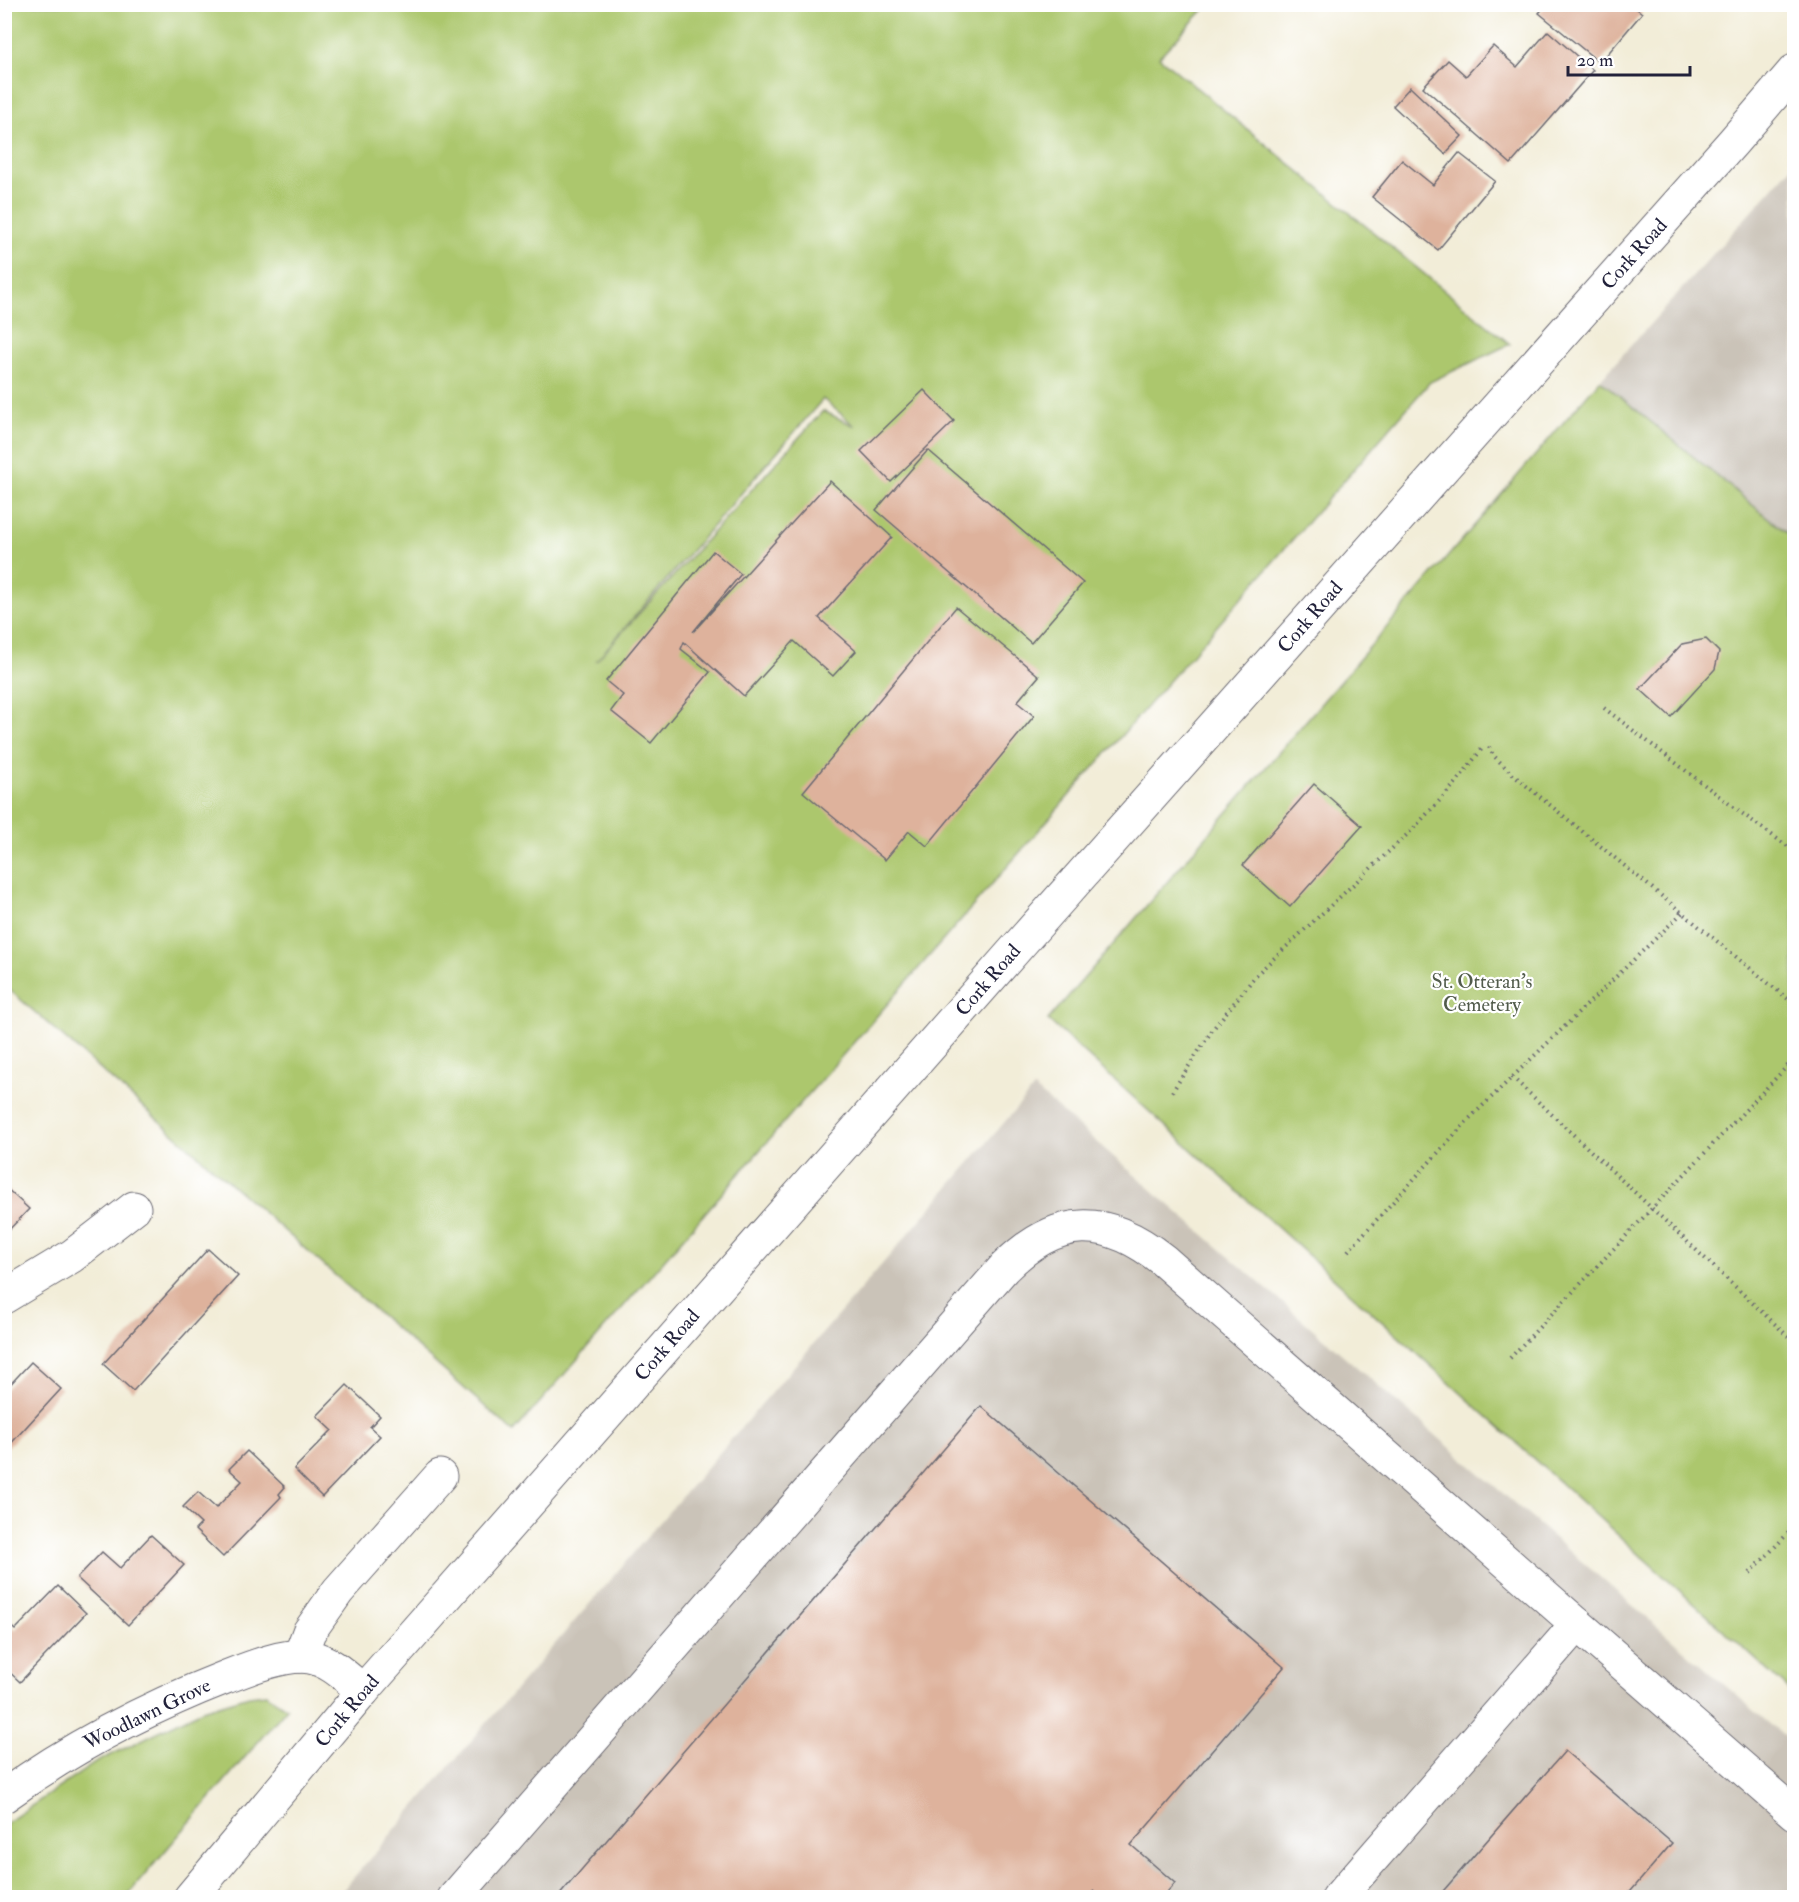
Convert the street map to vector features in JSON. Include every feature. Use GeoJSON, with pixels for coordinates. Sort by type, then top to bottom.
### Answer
{"type":"FeatureCollection","features":[{"type":"Feature","properties":{"kind":"main road","name":"Cork Road"},"geometry":{"type":"LineString","coordinates":[[190,1898],[363,1691],[1020,944],[1794,71]]}},
{"type":"Feature","properties":{"kind":"main road"},"geometry":{"type":"LineString","coordinates":[[4,1297],[72,1256],[134,1208]]}},
{"type":"Feature","properties":{"kind":"main road"},"geometry":{"type":"LineString","coordinates":[[454,1898],[1004,1268],[1028,1246],[1052,1232],[1071,1228],[1089,1227],[1122,1234],[1151,1250],[1794,1813]]}},
{"type":"Feature","properties":{"kind":"main road"},"geometry":{"type":"LineString","coordinates":[[300,1656],[309,1632],[338,1591],[440,1476]]}},
{"type":"Feature","properties":{"kind":"main road"},"geometry":{"type":"LineString","coordinates":[[1338,1898],[1577,1624]]}},
{"type":"Feature","properties":{"kind":"main road","name":"Woodlawn Grove"},"geometry":{"type":"LineString","coordinates":[[4,1796],[67,1754],[137,1715],[260,1665],[300,1656],[311,1657],[329,1664],[363,1691]]}},
{"type":"Feature","properties":{"kind":"path"},"geometry":{"type":"LineString","coordinates":[[1604,708],[1794,851]]}},
{"type":"Feature","properties":{"kind":"path"},"geometry":{"type":"LineString","coordinates":[[1172,1092],[1212,1029],[1258,973],[1412,830],[1455,784],[1486,746],[1512,774],[1794,1004]]}},
{"type":"Feature","properties":{"kind":"path"},"geometry":{"type":"LineString","coordinates":[[1348,1251],[1425,1165],[1512,1077],[1683,912]]}},
{"type":"Feature","properties":{"kind":"path"},"geometry":{"type":"LineString","coordinates":[[1510,1358],[1794,1059]]}},
{"type":"Feature","properties":{"kind":"path"},"geometry":{"type":"LineString","coordinates":[[1512,1077],[1794,1342]]}},
{"type":"Feature","properties":{"kind":"path"},"geometry":{"type":"LineString","coordinates":[[1750,1573],[1794,1527]]}},
{"type":"Feature","properties":{"kind":"shaded area"},"geometry":{"type":"Polygon","coordinates":[[[1794,164],[1794,539],[1600,380],[1794,164]]]}},
{"type":"Feature","properties":{"kind":"shaded area"},"geometry":{"type":"Polygon","coordinates":[[[1034,1088],[1794,1745],[1794,1897],[336,1898],[1034,1088]]]}},
{"type":"Feature","properties":{"kind":"green space"},"geometry":{"type":"Polygon","coordinates":[[[5,5],[1208,5],[1159,57],[1510,344],[1430,382],[514,1432],[5,986],[5,5]],[[823,399],[596,661],[823,411],[855,426],[823,399]]]}},
{"type":"Feature","properties":{"kind":"green space","name":"St. Otteran's Cemetery"},"geometry":{"type":"Polygon","coordinates":[[[1600,380],[1794,539],[1794,1694],[1048,1020],[1600,380]]]}},
{"type":"Feature","properties":{"kind":"green space"},"geometry":{"type":"Polygon","coordinates":[[[266,1694],[287,1708],[126,1897],[5,1897],[5,1824],[95,1763],[202,1710],[249,1696],[266,1694]]]}},
{"type":"Feature","properties":{"kind":"building"},"geometry":{"type":"Polygon","coordinates":[[[1546,5],[1632,5],[1642,13],[1600,63],[1539,13],[1546,5]]]}},
{"type":"Feature","properties":{"kind":"building"},"geometry":{"type":"Polygon","coordinates":[[[1548,31],[1593,70],[1511,164],[1423,87],[1448,60],[1466,76],[1493,46],[1517,67],[1548,31]]]}},
{"type":"Feature","properties":{"kind":"building"},"geometry":{"type":"Polygon","coordinates":[[[1410,87],[1462,136],[1445,154],[1393,106],[1410,87]]]}},
{"type":"Feature","properties":{"kind":"building"},"geometry":{"type":"Polygon","coordinates":[[[1459,153],[1495,181],[1438,250],[1372,197],[1402,160],[1433,185],[1459,153]]]}},
{"type":"Feature","properties":{"kind":"building"},"geometry":{"type":"Polygon","coordinates":[[[924,390],[954,421],[891,482],[861,451],[924,390]]]}},
{"type":"Feature","properties":{"kind":"building"},"geometry":{"type":"Polygon","coordinates":[[[928,450],[1083,583],[1031,643],[876,510],[928,450]]]}},
{"type":"Feature","properties":{"kind":"building"},"geometry":{"type":"Polygon","coordinates":[[[830,481],[892,537],[819,618],[856,651],[833,676],[794,641],[744,696],[684,642],[681,649],[710,672],[651,743],[611,711],[623,695],[606,681],[713,551],[741,574],[693,632],[830,481]]]}},
{"type":"Feature","properties":{"kind":"building"},"geometry":{"type":"Polygon","coordinates":[[[956,607],[1039,676],[1017,702],[1034,716],[927,846],[909,831],[885,860],[803,792],[956,607]]]}},
{"type":"Feature","properties":{"kind":"building"},"geometry":{"type":"Polygon","coordinates":[[[1706,639],[1719,652],[1715,669],[1671,717],[1640,689],[1682,644],[1706,639]]]}},
{"type":"Feature","properties":{"kind":"building"},"geometry":{"type":"Polygon","coordinates":[[[1314,784],[1362,826],[1290,907],[1243,865],[1314,784]]]}},
{"type":"Feature","properties":{"kind":"building"},"geometry":{"type":"Polygon","coordinates":[[[4,1186],[29,1209],[4,1235],[4,1186]]]}},
{"type":"Feature","properties":{"kind":"building"},"geometry":{"type":"Polygon","coordinates":[[[208,1249],[238,1276],[133,1391],[103,1364],[208,1249]]]}},
{"type":"Feature","properties":{"kind":"building"},"geometry":{"type":"Polygon","coordinates":[[[31,1362],[61,1389],[4,1451],[4,1391],[31,1362]]]}},
{"type":"Feature","properties":{"kind":"building"},"geometry":{"type":"Polygon","coordinates":[[[347,1385],[380,1416],[370,1427],[380,1436],[322,1497],[294,1469],[332,1430],[317,1416],[347,1385]]]}},
{"type":"Feature","properties":{"kind":"building"},"geometry":{"type":"Polygon","coordinates":[[[981,1406],[1284,1667],[1131,1845],[1175,1883],[1162,1898],[1102,1898],[1094,1891],[1088,1898],[557,1898],[981,1406]]]}},
{"type":"Feature","properties":{"kind":"building"},"geometry":{"type":"Polygon","coordinates":[[[247,1451],[285,1487],[279,1494],[281,1497],[223,1557],[195,1530],[201,1524],[183,1507],[198,1492],[216,1508],[242,1481],[229,1469],[247,1451]]]}},
{"type":"Feature","properties":{"kind":"building"},"geometry":{"type":"Polygon","coordinates":[[[151,1535],[184,1565],[128,1625],[77,1578],[102,1552],[120,1568],[151,1535]]]}},
{"type":"Feature","properties":{"kind":"building"},"geometry":{"type":"Polygon","coordinates":[[[58,1586],[86,1613],[20,1682],[4,1667],[4,1620],[15,1630],[58,1586]]]}},
{"type":"Feature","properties":{"kind":"building"},"geometry":{"type":"Polygon","coordinates":[[[1565,1751],[1672,1843],[1625,1898],[1437,1898],[1565,1751]]]}}]}
